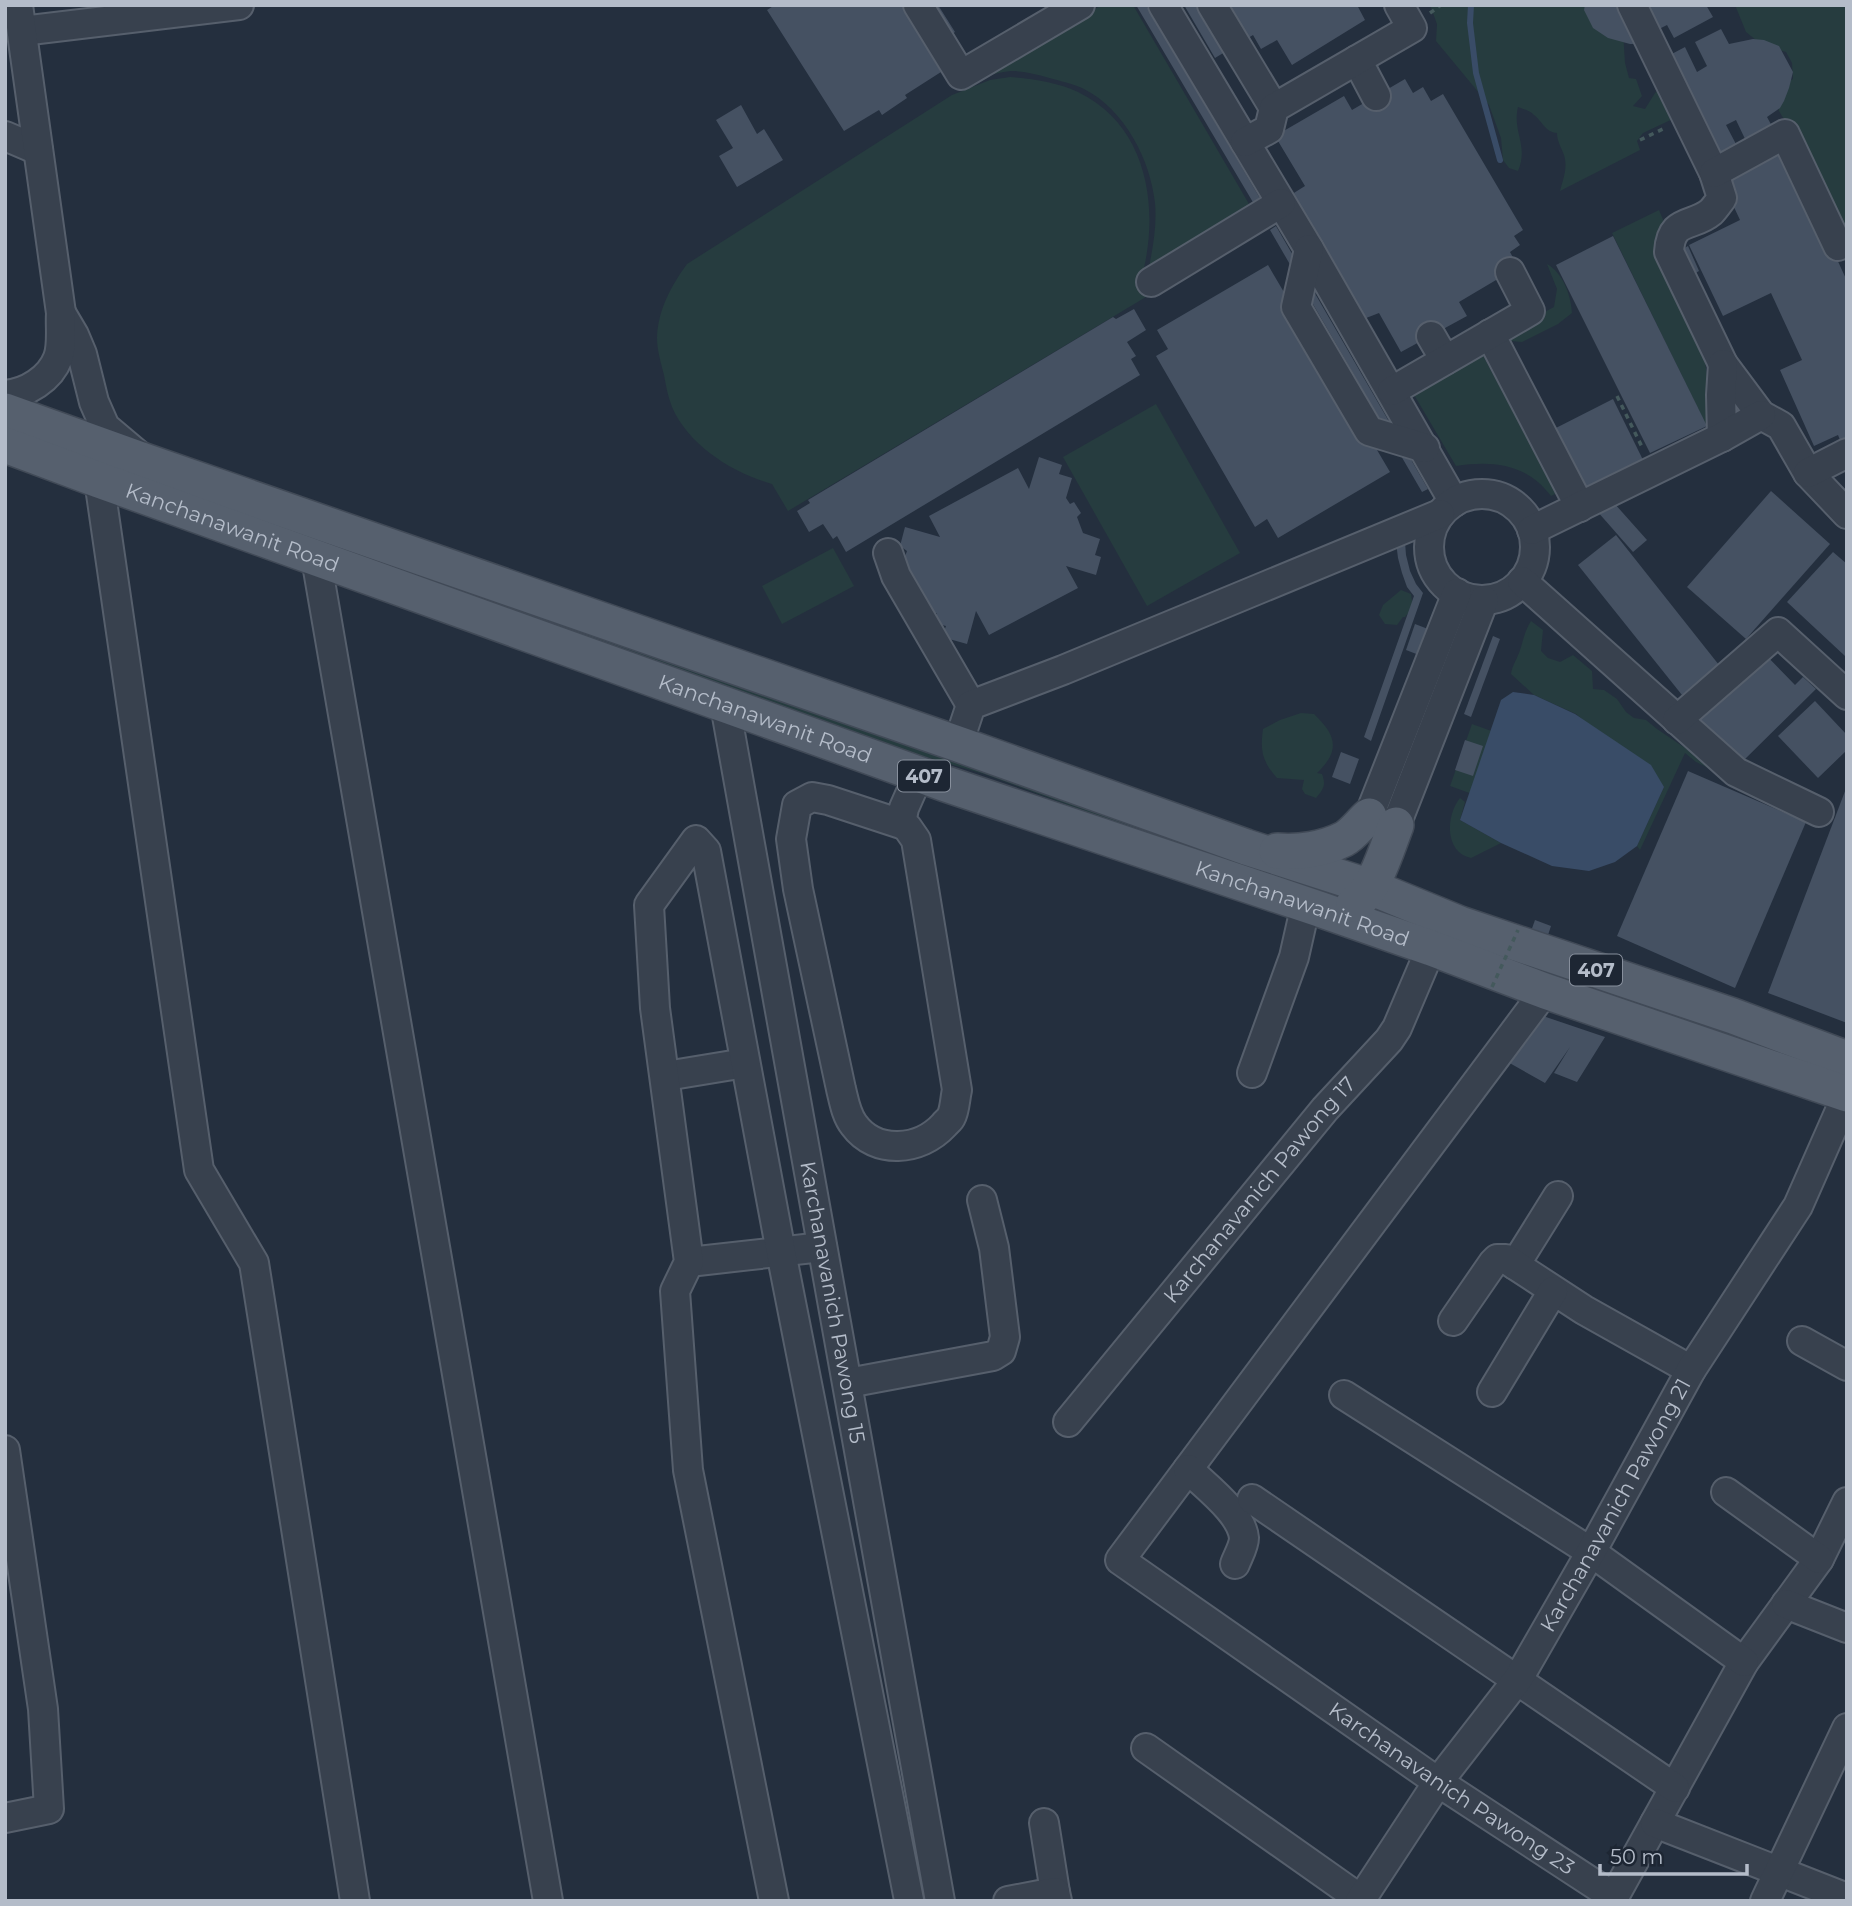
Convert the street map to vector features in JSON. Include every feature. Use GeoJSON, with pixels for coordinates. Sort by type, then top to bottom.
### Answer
{"type":"FeatureCollection","features":[{"type":"Feature","properties":{"kind":"main road","name":"Kanchanawanit Road"},"geometry":{"type":"LineString","coordinates":[[5,411],[1246,847],[1339,897],[1376,930],[1847,1095]]}},
{"type":"Feature","properties":{"kind":"main road","name":"Kanchanawanit Road"},"geometry":{"type":"LineString","coordinates":[[5,444],[919,775],[1339,897],[1460,924],[1733,1016],[1847,1059]]}},
{"type":"Feature","properties":{"kind":"main road"},"geometry":{"type":"LineString","coordinates":[[1246,847],[1289,852],[1308,850],[1346,838],[1383,820]]}},
{"type":"Feature","properties":{"kind":"main road"},"geometry":{"type":"LineString","coordinates":[[1339,897],[1383,820]]}},
{"type":"Feature","properties":{"kind":"main road"},"geometry":{"type":"LineString","coordinates":[[1383,820],[1414,890],[1460,924]]}},
{"type":"Feature","properties":{"kind":"street"},"geometry":{"type":"LineString","coordinates":[[5,395],[18,394],[34,387],[54,366],[59,356],[61,313],[20,18],[239,5]]}},
{"type":"Feature","properties":{"kind":"street"},"geometry":{"type":"LineString","coordinates":[[918,5],[961,75],[1080,5]]}},
{"type":"Feature","properties":{"kind":"street"},"geometry":{"type":"LineString","coordinates":[[1163,5],[1425,448],[1447,508]]}},
{"type":"Feature","properties":{"kind":"street"},"geometry":{"type":"LineString","coordinates":[[1212,5],[1291,108]]}},
{"type":"Feature","properties":{"kind":"street"},"geometry":{"type":"LineString","coordinates":[[1245,142],[1269,128],[1291,108],[1357,60],[1412,28],[1399,5]]}},
{"type":"Feature","properties":{"kind":"street"},"geometry":{"type":"LineString","coordinates":[[1633,5],[1714,173],[1722,198],[1710,213],[1678,228],[1670,240],[1669,252],[1723,365],[1761,415],[1781,426],[1808,473],[1847,514]]}},
{"type":"Feature","properties":{"kind":"street"},"geometry":{"type":"LineString","coordinates":[[1357,60],[1376,96]]}},
{"type":"Feature","properties":{"kind":"street"},"geometry":{"type":"LineString","coordinates":[[1714,173],[1785,134],[1838,246],[1847,242]]}},
{"type":"Feature","properties":{"kind":"street"},"geometry":{"type":"LineString","coordinates":[[5,136],[38,150]]}},
{"type":"Feature","properties":{"kind":"street"},"geometry":{"type":"LineString","coordinates":[[1245,142],[1268,143],[1392,359],[1387,383]]}},
{"type":"Feature","properties":{"kind":"street"},"geometry":{"type":"LineString","coordinates":[[1151,282],[1282,203]]}},
{"type":"Feature","properties":{"kind":"street"},"geometry":{"type":"LineString","coordinates":[[1309,249],[1296,307],[1369,431],[1425,448]]}},
{"type":"Feature","properties":{"kind":"street"},"geometry":{"type":"LineString","coordinates":[[1387,383],[1445,360],[1530,311],[1510,272]]}},
{"type":"Feature","properties":{"kind":"street"},"geometry":{"type":"LineString","coordinates":[[61,313],[75,335],[94,402],[105,427],[147,462]]}},
{"type":"Feature","properties":{"kind":"street"},"geometry":{"type":"LineString","coordinates":[[1490,334],[1580,507]]}},
{"type":"Feature","properties":{"kind":"street"},"geometry":{"type":"LineString","coordinates":[[1431,336],[1445,360]]}},
{"type":"Feature","properties":{"kind":"street"},"geometry":{"type":"LineString","coordinates":[[1722,437],[1723,365]]}},
{"type":"Feature","properties":{"kind":"street"},"geometry":{"type":"LineString","coordinates":[[1532,530],[1722,437],[1761,415]]}},
{"type":"Feature","properties":{"kind":"street"},"geometry":{"type":"LineString","coordinates":[[1808,473],[1847,453]]}},
{"type":"Feature","properties":{"kind":"street"},"geometry":{"type":"LineString","coordinates":[[99,480],[200,1170],[254,1263],[355,1901]]}},
{"type":"Feature","properties":{"kind":"street"},"geometry":{"type":"LineString","coordinates":[[971,705],[1063,670],[1447,508],[1468,495],[1500,497],[1514,504],[1525,516],[1532,530],[1535,545],[1530,571],[1512,591],[1484,600],[1470,599],[1442,582],[1433,567],[1429,548],[1432,530],[1447,508]]}},
{"type":"Feature","properties":{"kind":"street"},"geometry":{"type":"LineString","coordinates":[[888,553],[896,576],[971,705],[958,744]]}},
{"type":"Feature","properties":{"kind":"street"},"geometry":{"type":"LineString","coordinates":[[316,558],[548,1901]]}},
{"type":"Feature","properties":{"kind":"street"},"geometry":{"type":"LineString","coordinates":[[1522,582],[1736,772],[1819,812]]}},
{"type":"Feature","properties":{"kind":"street"},"geometry":{"type":"LineString","coordinates":[[1383,820],[1457,593]]}},
{"type":"Feature","properties":{"kind":"street"},"geometry":{"type":"LineString","coordinates":[[1383,820],[1484,600]]}},
{"type":"Feature","properties":{"kind":"street"},"geometry":{"type":"LineString","coordinates":[[1677,720],[1778,632],[1847,695]]}},
{"type":"Feature","properties":{"kind":"street","name":"Karchanavanich Pawong 15"},"geometry":{"type":"LineString","coordinates":[[725,705],[940,1901]]}},
{"type":"Feature","properties":{"kind":"street"},"geometry":{"type":"LineString","coordinates":[[901,824],[904,808],[919,775]]}},
{"type":"Feature","properties":{"kind":"street"},"geometry":{"type":"LineString","coordinates":[[812,797],[901,824],[916,840],[957,1090],[952,1116],[946,1123],[926,1140],[904,1147],[885,1146],[868,1138],[855,1127],[849,1117],[798,889],[791,839],[797,805],[812,797]]}},
{"type":"Feature","properties":{"kind":"street"},"geometry":{"type":"LineString","coordinates":[[774,1901],[688,1470],[675,1291],[689,1262],[656,1008],[649,905],[696,840],[706,851],[781,1252],[908,1901]]}},
{"type":"Feature","properties":{"kind":"street"},"geometry":{"type":"LineString","coordinates":[[1252,1073],[1294,957],[1339,897]]}},
{"type":"Feature","properties":{"kind":"street","name":"Karchanavanich Pawong 17"},"geometry":{"type":"LineString","coordinates":[[1068,1422],[1325,1109],[1389,1040],[1397,1028],[1431,948]]}},
{"type":"Feature","properties":{"kind":"street"},"geometry":{"type":"LineString","coordinates":[[1235,1564],[1244,1540],[1241,1527],[1230,1509],[1188,1469],[1545,991]]}},
{"type":"Feature","properties":{"kind":"street"},"geometry":{"type":"LineString","coordinates":[[666,1076],[745,1063]]}},
{"type":"Feature","properties":{"kind":"street","name":"Karchanavanich Pawong 21"},"geometry":{"type":"LineString","coordinates":[[1361,1900],[1438,1782],[1518,1679],[1691,1370],[1798,1206],[1847,1095]]}},
{"type":"Feature","properties":{"kind":"street"},"geometry":{"type":"LineString","coordinates":[[1515,1265],[1558,1196]]}},
{"type":"Feature","properties":{"kind":"street"},"geometry":{"type":"LineString","coordinates":[[848,1383],[993,1356],[1001,1351],[1005,1337],[994,1248],[982,1200]]}},
{"type":"Feature","properties":{"kind":"street"},"geometry":{"type":"LineString","coordinates":[[689,1262],[822,1247]]}},
{"type":"Feature","properties":{"kind":"street"},"geometry":{"type":"LineString","coordinates":[[1453,1321],[1497,1259],[1506,1259],[1584,1310],[1691,1370]]}},
{"type":"Feature","properties":{"kind":"street"},"geometry":{"type":"LineString","coordinates":[[1493,1392],[1553,1291]]}},
{"type":"Feature","properties":{"kind":"street"},"geometry":{"type":"LineString","coordinates":[[1802,1341],[1847,1366]]}},
{"type":"Feature","properties":{"kind":"street"},"geometry":{"type":"LineString","coordinates":[[1344,1395],[1591,1552],[1744,1662]]}},
{"type":"Feature","properties":{"kind":"street"},"geometry":{"type":"LineString","coordinates":[[5,1450],[43,1709],[49,1809],[5,1818]]}},
{"type":"Feature","properties":{"kind":"street","name":"Karchanavanich Pawong 23"},"geometry":{"type":"LineString","coordinates":[[1188,1469],[1120,1560],[1438,1782],[1613,1899],[1744,1662],[1819,1559],[1847,1502]]}},
{"type":"Feature","properties":{"kind":"street"},"geometry":{"type":"LineString","coordinates":[[1726,1492],[1819,1559]]}},
{"type":"Feature","properties":{"kind":"street"},"geometry":{"type":"LineString","coordinates":[[1252,1499],[1675,1788]]}},
{"type":"Feature","properties":{"kind":"street"},"geometry":{"type":"LineString","coordinates":[[1786,1604],[1847,1628]]}},
{"type":"Feature","properties":{"kind":"street"},"geometry":{"type":"LineString","coordinates":[[1765,1901],[1847,1728]]}},
{"type":"Feature","properties":{"kind":"street"},"geometry":{"type":"LineString","coordinates":[[1146,1748],[1361,1900]]}},
{"type":"Feature","properties":{"kind":"street"},"geometry":{"type":"LineString","coordinates":[[1008,1901],[1056,1896],[1044,1823]]}},
{"type":"Feature","properties":{"kind":"street"},"geometry":{"type":"LineString","coordinates":[[1655,1823],[1847,1898]]}},
{"type":"Feature","properties":{"kind":"path"},"geometry":{"type":"LineString","coordinates":[[1640,140],[1674,123]]}},
{"type":"Feature","properties":{"kind":"path"},"geometry":{"type":"LineString","coordinates":[[1616,396],[1644,452]]}},
{"type":"Feature","properties":{"kind":"path"},"geometry":{"type":"LineString","coordinates":[[1492,987],[1518,929]]}},
{"type":"Feature","properties":{"kind":"green space"},"geometry":{"type":"Polygon","coordinates":[[[1102,5],[1133,5],[1249,204],[1149,267],[1155,219],[1152,186],[1133,137],[1112,109],[1084,89],[1038,75],[1011,71],[979,77],[1102,5]]]}},
{"type":"Feature","properties":{"kind":"green space"},"geometry":{"type":"Polygon","coordinates":[[[1430,5],[1584,5],[1623,31],[1629,78],[1636,79],[1642,96],[1633,106],[1645,109],[1662,86],[1677,117],[1643,133],[1637,141],[1640,150],[1560,191],[1565,164],[1557,133],[1547,129],[1531,112],[1518,107],[1521,162],[1518,171],[1509,168],[1503,160],[1501,138],[1489,105],[1436,41],[1437,24],[1430,5]]]}},
{"type":"Feature","properties":{"kind":"green space"},"geometry":{"type":"Polygon","coordinates":[[[1735,5],[1847,5],[1847,229],[1840,231],[1779,111],[1776,98],[1783,84],[1793,79],[1792,63],[1786,52],[1762,45],[1746,32],[1735,5]]]}},
{"type":"Feature","properties":{"kind":"green space"},"geometry":{"type":"Polygon","coordinates":[[[1010,77],[1053,83],[1078,92],[1101,106],[1119,124],[1142,167],[1149,217],[1144,268],[1156,291],[788,511],[772,484],[742,473],[701,446],[689,434],[672,407],[657,338],[660,318],[671,290],[687,264],[952,95],[990,80],[1010,77]]]}},
{"type":"Feature","properties":{"kind":"green space"},"geometry":{"type":"Polygon","coordinates":[[[1659,210],[1667,229],[1654,251],[1705,361],[1710,433],[1612,233],[1659,210]]]}},
{"type":"Feature","properties":{"kind":"green space"},"geometry":{"type":"Polygon","coordinates":[[[1547,264],[1558,273],[1565,285],[1572,313],[1558,324],[1522,342],[1511,341],[1507,335],[1519,325],[1554,307],[1557,289],[1547,264]]]}},
{"type":"Feature","properties":{"kind":"green space"},"geometry":{"type":"Polygon","coordinates":[[[1480,350],[1557,493],[1551,496],[1531,477],[1508,467],[1496,464],[1456,466],[1410,388],[1480,350]]]}},
{"type":"Feature","properties":{"kind":"green space"},"geometry":{"type":"Polygon","coordinates":[[[1156,404],[1240,553],[1147,606],[1063,457],[1156,404]]]}},
{"type":"Feature","properties":{"kind":"green space"},"geometry":{"type":"Polygon","coordinates":[[[5,434],[394,563],[1322,889],[1327,893],[1249,871],[984,774],[892,747],[5,434]]]}},
{"type":"Feature","properties":{"kind":"green space"},"geometry":{"type":"Polygon","coordinates":[[[833,548],[854,586],[782,624],[762,586],[833,548]]]}},
{"type":"Feature","properties":{"kind":"green space"},"geometry":{"type":"Polygon","coordinates":[[[1401,590],[1411,594],[1413,607],[1397,625],[1385,624],[1379,615],[1383,605],[1401,590]]]}},
{"type":"Feature","properties":{"kind":"green space"},"geometry":{"type":"Polygon","coordinates":[[[1531,621],[1543,630],[1541,651],[1548,658],[1560,662],[1573,655],[1592,671],[1593,689],[1604,690],[1617,699],[1634,718],[1646,720],[1731,779],[1696,762],[1685,753],[1640,850],[1637,846],[1664,787],[1576,714],[1534,695],[1511,674],[1531,621]]]}},
{"type":"Feature","properties":{"kind":"green space"},"geometry":{"type":"Polygon","coordinates":[[[1301,713],[1314,714],[1327,729],[1333,743],[1330,757],[1317,773],[1322,774],[1324,784],[1316,798],[1305,794],[1302,789],[1304,780],[1277,778],[1265,761],[1262,750],[1263,729],[1301,713]]]}},
{"type":"Feature","properties":{"kind":"green space"},"geometry":{"type":"Polygon","coordinates":[[[1472,724],[1508,737],[1489,800],[1450,786],[1472,724]]]}},
{"type":"Feature","properties":{"kind":"green space"},"geometry":{"type":"Polygon","coordinates":[[[1460,798],[1465,802],[1460,820],[1501,843],[1471,858],[1456,848],[1450,832],[1452,814],[1460,798]]]}},
{"type":"Feature","properties":{"kind":"water"},"geometry":{"type":"Polygon","coordinates":[[[1513,692],[1534,695],[1575,714],[1651,765],[1664,787],[1637,846],[1615,862],[1589,871],[1552,866],[1501,843],[1460,820],[1501,700],[1513,692]]]}},
{"type":"Feature","properties":{"kind":"building"},"geometry":{"type":"Polygon","coordinates":[[[775,5],[938,5],[955,32],[928,50],[941,72],[905,95],[907,98],[882,115],[879,110],[844,131],[767,10],[775,5]]]}},
{"type":"Feature","properties":{"kind":"building"},"geometry":{"type":"Polygon","coordinates":[[[1136,5],[1146,5],[1261,200],[1254,204],[1136,5]]]}},
{"type":"Feature","properties":{"kind":"building"},"geometry":{"type":"Polygon","coordinates":[[[1184,5],[1357,5],[1365,20],[1292,65],[1277,40],[1261,49],[1253,35],[1215,58],[1184,5]]]}},
{"type":"Feature","properties":{"kind":"building"},"geometry":{"type":"Polygon","coordinates":[[[1585,5],[1620,5],[1638,44],[1608,38],[1593,28],[1584,10],[1585,5]]]}},
{"type":"Feature","properties":{"kind":"building"},"geometry":{"type":"Polygon","coordinates":[[[1647,5],[1706,5],[1713,17],[1674,38],[1667,25],[1659,29],[1647,5]]]}},
{"type":"Feature","properties":{"kind":"building"},"geometry":{"type":"Polygon","coordinates":[[[1721,29],[1729,44],[1753,39],[1779,46],[1793,72],[1780,108],[1767,117],[1773,128],[1746,141],[1736,120],[1726,125],[1737,146],[1716,156],[1666,57],[1685,47],[1697,72],[1707,66],[1695,42],[1721,29]]]}},
{"type":"Feature","properties":{"kind":"building"},"geometry":{"type":"Polygon","coordinates":[[[1405,79],[1413,93],[1423,87],[1431,101],[1443,94],[1523,230],[1514,236],[1520,245],[1510,252],[1518,267],[1459,302],[1467,316],[1401,352],[1379,313],[1361,320],[1289,196],[1305,186],[1275,136],[1344,96],[1352,110],[1405,79]]]}},
{"type":"Feature","properties":{"kind":"building"},"geometry":{"type":"Polygon","coordinates":[[[741,105],[757,134],[764,129],[783,160],[737,187],[719,156],[733,148],[716,120],[741,105]]]}},
{"type":"Feature","properties":{"kind":"building"},"geometry":{"type":"Polygon","coordinates":[[[1784,144],[1847,281],[1847,437],[1840,440],[1838,435],[1814,446],[1780,370],[1802,360],[1771,293],[1723,316],[1689,245],[1740,220],[1726,190],[1726,170],[1784,144]]]}},
{"type":"Feature","properties":{"kind":"building"},"geometry":{"type":"Polygon","coordinates":[[[1276,226],[1428,489],[1422,492],[1270,230],[1276,226]]]}},
{"type":"Feature","properties":{"kind":"building"},"geometry":{"type":"Polygon","coordinates":[[[1613,236],[1707,426],[1650,453],[1556,265],[1613,236]]]}},
{"type":"Feature","properties":{"kind":"building"},"geometry":{"type":"Polygon","coordinates":[[[1688,246],[1699,271],[1689,277],[1681,250],[1688,246]]]}},
{"type":"Feature","properties":{"kind":"building"},"geometry":{"type":"Polygon","coordinates":[[[1268,265],[1390,472],[1278,538],[1267,519],[1255,527],[1156,356],[1168,349],[1157,330],[1268,265]]]}},
{"type":"Feature","properties":{"kind":"building"},"geometry":{"type":"Polygon","coordinates":[[[1134,309],[1146,330],[1127,342],[1136,356],[1131,359],[1140,375],[846,552],[837,536],[833,539],[823,524],[809,532],[797,511],[810,503],[808,500],[1113,317],[1116,319],[1134,309]]]}},
{"type":"Feature","properties":{"kind":"building"},"geometry":{"type":"Polygon","coordinates":[[[1613,399],[1643,460],[1579,493],[1548,432],[1613,399]]]}},
{"type":"Feature","properties":{"kind":"building"},"geometry":{"type":"Polygon","coordinates":[[[1039,457],[1062,465],[1059,474],[1072,478],[1066,498],[1070,504],[1074,502],[1081,513],[1077,517],[1083,533],[1100,539],[1095,555],[1101,557],[1096,575],[1066,566],[1078,588],[989,635],[976,611],[967,644],[942,637],[946,626],[934,623],[937,613],[925,619],[900,573],[909,568],[902,565],[907,551],[900,546],[905,527],[940,537],[929,516],[1018,468],[1029,489],[1039,457]]]}},
{"type":"Feature","properties":{"kind":"building"},"geometry":{"type":"Polygon","coordinates":[[[1771,491],[1830,544],[1746,639],[1687,587],[1771,491]]]}},
{"type":"Feature","properties":{"kind":"building"},"geometry":{"type":"Polygon","coordinates":[[[1614,503],[1647,540],[1633,552],[1597,511],[1614,503]]]}},
{"type":"Feature","properties":{"kind":"building"},"geometry":{"type":"Polygon","coordinates":[[[1616,535],[1719,665],[1682,695],[1578,565],[1616,535]]]}},
{"type":"Feature","properties":{"kind":"building"},"geometry":{"type":"Polygon","coordinates":[[[1396,542],[1405,542],[1410,571],[1423,593],[1371,741],[1364,737],[1414,596],[1402,573],[1396,542]]]}},
{"type":"Feature","properties":{"kind":"building"},"geometry":{"type":"Polygon","coordinates":[[[1833,552],[1847,564],[1845,656],[1787,602],[1833,552]]]}},
{"type":"Feature","properties":{"kind":"building"},"geometry":{"type":"Polygon","coordinates":[[[1415,624],[1428,629],[1419,655],[1406,650],[1415,624]]]}},
{"type":"Feature","properties":{"kind":"building"},"geometry":{"type":"Polygon","coordinates":[[[1493,636],[1500,639],[1471,717],[1464,714],[1493,636]]]}},
{"type":"Feature","properties":{"kind":"building"},"geometry":{"type":"Polygon","coordinates":[[[1760,649],[1795,685],[1803,677],[1816,689],[1742,762],[1693,715],[1760,649]]]}},
{"type":"Feature","properties":{"kind":"building"},"geometry":{"type":"Polygon","coordinates":[[[1815,701],[1847,735],[1847,750],[1818,778],[1778,736],[1815,701]]]}},
{"type":"Feature","properties":{"kind":"building"},"geometry":{"type":"Polygon","coordinates":[[[1465,740],[1483,746],[1473,776],[1455,770],[1465,740]]]}},
{"type":"Feature","properties":{"kind":"building"},"geometry":{"type":"Polygon","coordinates":[[[1341,752],[1359,759],[1350,784],[1332,777],[1341,752]]]}},
{"type":"Feature","properties":{"kind":"building"},"geometry":{"type":"Polygon","coordinates":[[[1688,771],[1806,822],[1735,988],[1617,936],[1688,771]]]}},
{"type":"Feature","properties":{"kind":"building"},"geometry":{"type":"Polygon","coordinates":[[[1847,786],[1847,1023],[1768,993],[1847,786]]]}},
{"type":"Feature","properties":{"kind":"building"},"geometry":{"type":"Polygon","coordinates":[[[1535,920],[1551,926],[1546,941],[1530,934],[1535,920]]]}},
{"type":"Feature","properties":{"kind":"building"},"geometry":{"type":"Polygon","coordinates":[[[1540,1015],[1605,1037],[1577,1082],[1554,1073],[1570,1047],[1545,1083],[1506,1061],[1540,1015]]]}},
{"type":"Feature","properties":{"kind":"waterway"},"geometry":{"type":"LineString","coordinates":[[1471,5],[1470,23],[1476,73],[1500,160]]}}]}
